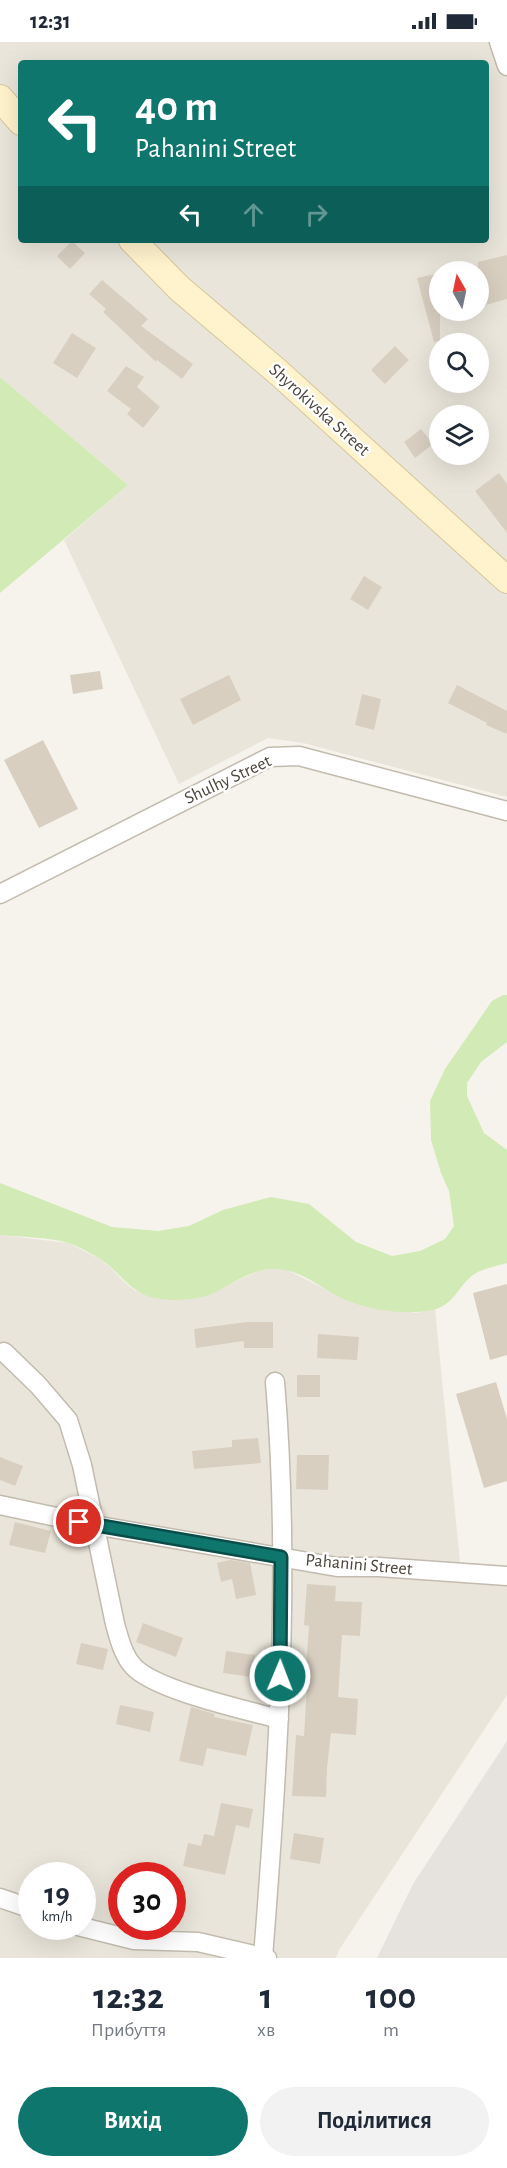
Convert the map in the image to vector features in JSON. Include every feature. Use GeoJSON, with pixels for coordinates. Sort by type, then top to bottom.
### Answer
{"type":"FeatureCollection","features":[{"type":"Feature","properties":{"kind":"main road"},"geometry":{"type":"LineString","coordinates":[[0,98],[18,119]]}},
{"type":"Feature","properties":{"kind":"main road","name":"Shyrokivska Street"},"geometry":{"type":"LineString","coordinates":[[135,243],[179,288],[279,373],[507,580]]}},
{"type":"Feature","properties":{"kind":"street"},"geometry":{"type":"LineString","coordinates":[[499,42],[507,66]]}},
{"type":"Feature","properties":{"kind":"street","name":"Shulhy Street"},"geometry":{"type":"LineString","coordinates":[[0,894],[270,757],[299,756],[507,811]]}},
{"type":"Feature","properties":{"kind":"street"},"geometry":{"type":"LineString","coordinates":[[4,1352],[38,1385],[68,1420],[82,1465],[115,1624],[122,1646],[133,1666],[149,1679],[174,1689],[279,1719]]}},
{"type":"Feature","properties":{"kind":"street"},"geometry":{"type":"LineString","coordinates":[[96,1930],[134,1940],[198,1942],[265,1958],[277,1784],[279,1719],[281,1557],[279,1425],[275,1382]]}},
{"type":"Feature","properties":{"kind":"street","name":"Pahanini Street"},"geometry":{"type":"LineString","coordinates":[[0,1505],[94,1525],[337,1567],[379,1567],[507,1576]]}},
{"type":"Feature","properties":{"kind":"street"},"geometry":{"type":"LineString","coordinates":[[0,1898],[18,1905]]}},
{"type":"Feature","properties":{"kind":"shaded area"},"geometry":{"type":"Polygon","coordinates":[[[0,42],[499,42],[507,66],[507,797],[303,743],[268,738],[179,784],[64,540],[128,485],[0,377],[0,42]]]}},
{"type":"Feature","properties":{"kind":"shaded area"},"geometry":{"type":"Polygon","coordinates":[[[0,1235],[68,1243],[98,1258],[136,1291],[159,1299],[212,1294],[261,1270],[283,1268],[351,1302],[416,1313],[435,1309],[460,1562],[507,1567],[507,1695],[339,1950],[336,1958],[0,1958],[0,1235]]]}},
{"type":"Feature","properties":{"kind":"shaded area"},"geometry":{"type":"Polygon","coordinates":[[[507,1741],[507,1958],[377,1958],[413,1884],[507,1741]]]}},
{"type":"Feature","properties":{"kind":"green space"},"geometry":{"type":"Polygon","coordinates":[[[0,377],[128,485],[0,593],[0,377]]]}},
{"type":"Feature","properties":{"kind":"green space"},"geometry":{"type":"Polygon","coordinates":[[[507,995],[507,1042],[481,1062],[467,1083],[467,1096],[484,1133],[507,1150],[507,1263],[473,1275],[451,1300],[440,1308],[412,1312],[370,1308],[341,1298],[303,1276],[283,1269],[249,1274],[214,1293],[195,1299],[160,1299],[140,1293],[97,1257],[68,1243],[35,1237],[0,1235],[0,1183],[112,1227],[158,1231],[189,1226],[223,1210],[271,1197],[309,1204],[356,1242],[392,1256],[420,1251],[445,1239],[454,1226],[449,1191],[431,1140],[430,1101],[445,1069],[492,1001],[507,995]]]}},
{"type":"Feature","properties":{"kind":"building"},"geometry":{"type":"Polygon","coordinates":[[[70,243],[74,243],[85,253],[70,269],[57,256],[70,243]]]}},
{"type":"Feature","properties":{"kind":"building"},"geometry":{"type":"Polygon","coordinates":[[[507,255],[507,299],[489,304],[489,261],[482,261],[507,255]]]}},
{"type":"Feature","properties":{"kind":"building"},"geometry":{"type":"Polygon","coordinates":[[[429,275],[429,321],[440,321],[440,333],[432,333],[417,278],[429,275]]]}},
{"type":"Feature","properties":{"kind":"building"},"geometry":{"type":"Polygon","coordinates":[[[102,280],[148,319],[141,326],[193,364],[182,379],[157,360],[156,362],[103,312],[106,309],[89,294],[102,280]]]}},
{"type":"Feature","properties":{"kind":"building"},"geometry":{"type":"Polygon","coordinates":[[[72,333],[96,348],[77,378],[53,363],[72,333]]]}},
{"type":"Feature","properties":{"kind":"building"},"geometry":{"type":"Polygon","coordinates":[[[395,346],[409,360],[385,384],[371,370],[395,346]]]}},
{"type":"Feature","properties":{"kind":"building"},"geometry":{"type":"Polygon","coordinates":[[[126,366],[144,377],[137,387],[160,407],[143,428],[127,414],[131,409],[107,391],[126,366]]]}},
{"type":"Feature","properties":{"kind":"building"},"geometry":{"type":"Polygon","coordinates":[[[421,429],[429,439],[429,447],[415,458],[404,442],[421,429]]]}},
{"type":"Feature","properties":{"kind":"building"},"geometry":{"type":"Polygon","coordinates":[[[499,473],[507,484],[507,533],[475,491],[499,473]]]}},
{"type":"Feature","properties":{"kind":"building"},"geometry":{"type":"Polygon","coordinates":[[[364,576],[382,587],[368,610],[350,599],[364,576]]]}},
{"type":"Feature","properties":{"kind":"building"},"geometry":{"type":"Polygon","coordinates":[[[100,671],[103,689],[73,694],[70,675],[100,671]]]}},
{"type":"Feature","properties":{"kind":"building"},"geometry":{"type":"Polygon","coordinates":[[[229,675],[241,700],[193,725],[180,699],[229,675]]]}},
{"type":"Feature","properties":{"kind":"building"},"geometry":{"type":"Polygon","coordinates":[[[457,685],[507,711],[507,734],[486,725],[487,723],[448,703],[457,685]]]}},
{"type":"Feature","properties":{"kind":"building"},"geometry":{"type":"Polygon","coordinates":[[[362,694],[381,699],[374,730],[355,725],[362,694]]]}},
{"type":"Feature","properties":{"kind":"building"},"geometry":{"type":"Polygon","coordinates":[[[43,740],[78,809],[39,828],[4,760],[43,740]]]}},
{"type":"Feature","properties":{"kind":"building"},"geometry":{"type":"Polygon","coordinates":[[[507,1284],[507,1355],[490,1360],[473,1293],[507,1284]]]}},
{"type":"Feature","properties":{"kind":"building"},"geometry":{"type":"Polygon","coordinates":[[[247,1322],[273,1322],[273,1348],[244,1348],[244,1341],[196,1348],[194,1329],[247,1322]]]}},
{"type":"Feature","properties":{"kind":"building"},"geometry":{"type":"Polygon","coordinates":[[[318,1334],[359,1337],[357,1360],[317,1358],[318,1334]]]}},
{"type":"Feature","properties":{"kind":"building"},"geometry":{"type":"Polygon","coordinates":[[[297,1375],[320,1375],[320,1397],[297,1397],[297,1375]]]}},
{"type":"Feature","properties":{"kind":"building"},"geometry":{"type":"Polygon","coordinates":[[[496,1382],[507,1419],[507,1481],[484,1488],[456,1394],[496,1382]]]}},
{"type":"Feature","properties":{"kind":"building"},"geometry":{"type":"Polygon","coordinates":[[[258,1438],[261,1463],[194,1469],[192,1451],[232,1447],[232,1440],[258,1438]]]}},
{"type":"Feature","properties":{"kind":"building"},"geometry":{"type":"Polygon","coordinates":[[[297,1455],[329,1455],[328,1490],[296,1489],[297,1455]]]}},
{"type":"Feature","properties":{"kind":"building"},"geometry":{"type":"Polygon","coordinates":[[[0,1457],[23,1466],[15,1486],[0,1480],[0,1457]]]}},
{"type":"Feature","properties":{"kind":"building"},"geometry":{"type":"Polygon","coordinates":[[[15,1522],[51,1531],[45,1553],[9,1545],[15,1522]]]}},
{"type":"Feature","properties":{"kind":"building"},"geometry":{"type":"Polygon","coordinates":[[[230,1560],[250,1563],[256,1595],[236,1599],[232,1579],[221,1582],[217,1563],[230,1560]]]}},
{"type":"Feature","properties":{"kind":"building"},"geometry":{"type":"Polygon","coordinates":[[[307,1584],[336,1586],[335,1601],[362,1602],[360,1636],[342,1635],[338,1697],[358,1699],[356,1735],[331,1733],[326,1797],[292,1796],[296,1735],[304,1736],[309,1626],[304,1625],[307,1584]]]}},
{"type":"Feature","properties":{"kind":"building"},"geometry":{"type":"Polygon","coordinates":[[[143,1623],[183,1638],[176,1657],[136,1642],[143,1623]]]}},
{"type":"Feature","properties":{"kind":"building"},"geometry":{"type":"Polygon","coordinates":[[[81,1643],[108,1649],[103,1670],[76,1664],[81,1643]]]}},
{"type":"Feature","properties":{"kind":"building"},"geometry":{"type":"Polygon","coordinates":[[[226,1651],[255,1655],[252,1677],[223,1673],[226,1651]]]}},
{"type":"Feature","properties":{"kind":"building"},"geometry":{"type":"Polygon","coordinates":[[[120,1705],[154,1712],[150,1732],[116,1724],[120,1705]]]}},
{"type":"Feature","properties":{"kind":"building"},"geometry":{"type":"Polygon","coordinates":[[[191,1707],[215,1714],[214,1717],[253,1725],[246,1756],[207,1748],[203,1766],[179,1761],[191,1707]]]}},
{"type":"Feature","properties":{"kind":"building"},"geometry":{"type":"Polygon","coordinates":[[[221,1803],[253,1809],[249,1828],[236,1825],[225,1875],[186,1867],[186,1862],[184,1862],[188,1843],[201,1846],[204,1834],[214,1836],[221,1803]]]}},
{"type":"Feature","properties":{"kind":"building"},"geometry":{"type":"Polygon","coordinates":[[[294,1833],[324,1838],[320,1864],[290,1859],[294,1833]]]}},
{"type":"Feature","properties":{"kind":"route"},"geometry":{"type":"LineString","coordinates":[[79,1522],[281,1557],[280,1676]]}}]}
